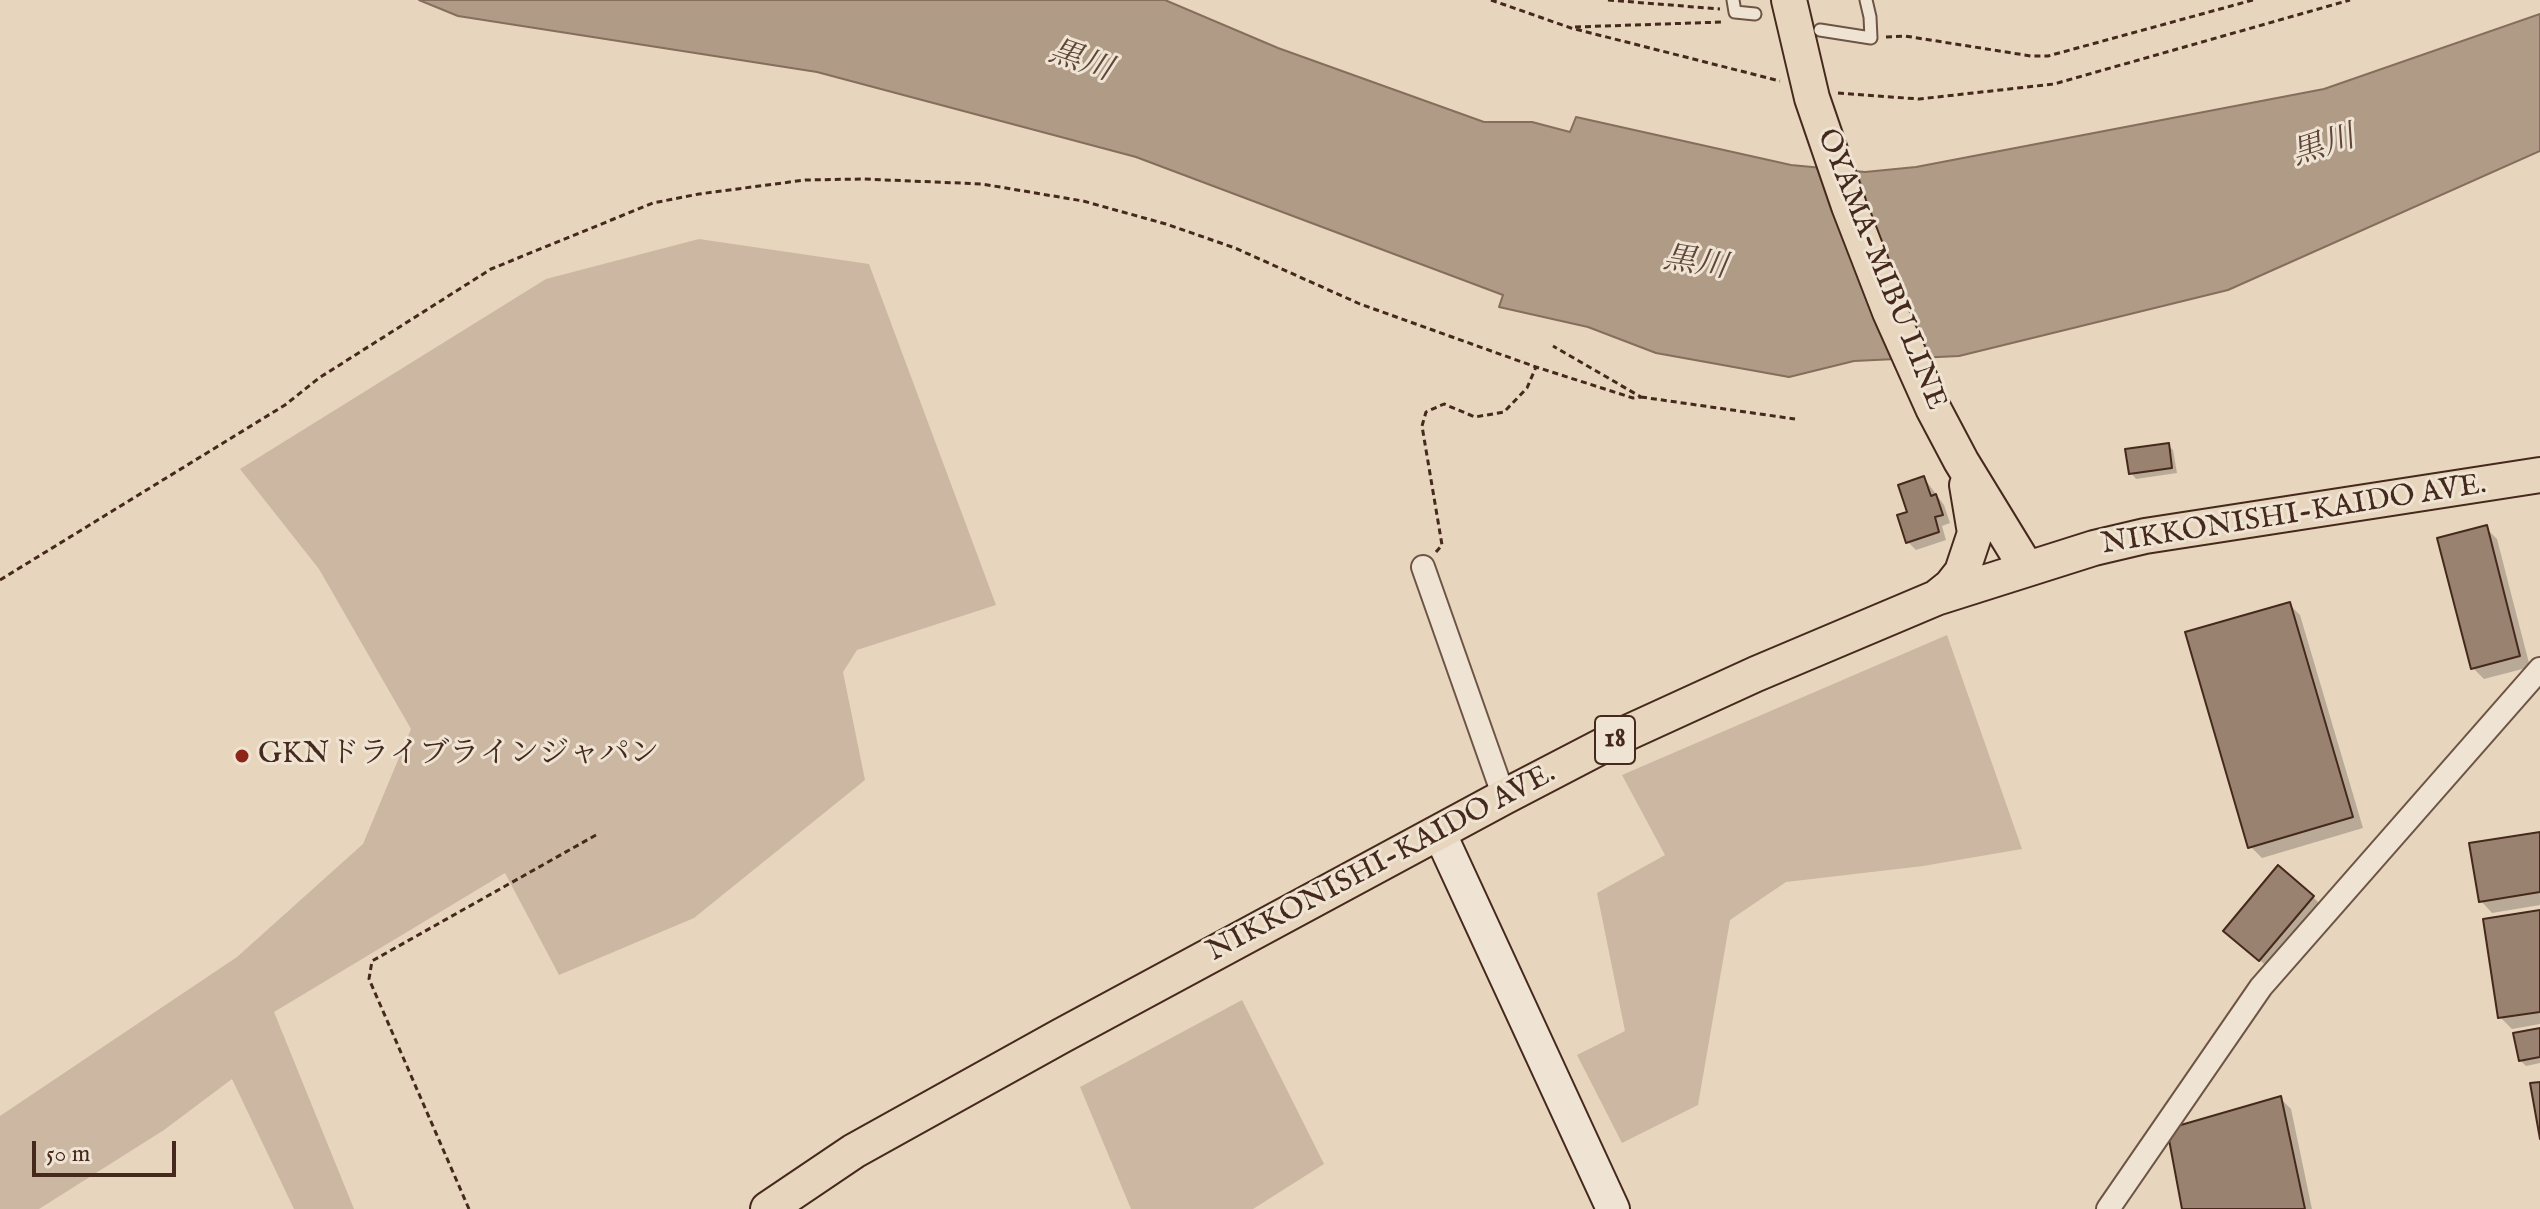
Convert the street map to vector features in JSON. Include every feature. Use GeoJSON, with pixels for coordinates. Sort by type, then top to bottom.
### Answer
{"type":"FeatureCollection","features":[{"type":"Feature","properties":{"kind":"main road","name":"OYAMA-MIBU LINE"},"geometry":{"type":"LineString","coordinates":[[1789,0],[1810,92],[1869,259],[1933,408],[1961,461],[2027,569]]}},
{"type":"Feature","properties":{"kind":"main road"},"geometry":{"type":"LineString","coordinates":[[1936,598],[1962,572],[1975,533],[1961,461]]}},
{"type":"Feature","properties":{"kind":"main road","name":"NIKKONISHI-KAIDO AVE."},"geometry":{"type":"LineString","coordinates":[[768,1209],[854,1151],[1504,797],[1627,733],[1756,674],[1936,598],[2094,548],[2145,536],[2540,475]]}},
{"type":"Feature","properties":{"kind":"street"},"geometry":{"type":"LineString","coordinates":[[1423,567],[1504,797]]}},
{"type":"Feature","properties":{"kind":"street"},"geometry":{"type":"LineString","coordinates":[[2108,1209],[2261,987],[2540,669]]}},
{"type":"Feature","properties":{"kind":"street"},"geometry":{"type":"LineString","coordinates":[[1439,832],[1613,1209]]}},
{"type":"Feature","properties":{"kind":"lane"},"geometry":{"type":"LineString","coordinates":[[1820,30],[1871,38],[1866,0]]}},
{"type":"Feature","properties":{"kind":"lane"},"geometry":{"type":"LineString","coordinates":[[1734,6],[1755,14]]}},
{"type":"Feature","properties":{"kind":"path"},"geometry":{"type":"LineString","coordinates":[[1491,0],[1571,28],[1784,82],[1810,92],[1919,99],[2054,84],[2350,0]]}},
{"type":"Feature","properties":{"kind":"path"},"geometry":{"type":"LineString","coordinates":[[1571,28],[1725,22],[1734,6],[1608,0]]}},
{"type":"Feature","properties":{"kind":"path"},"geometry":{"type":"LineString","coordinates":[[1871,38],[1905,36],[2048,56],[2253,0]]}},
{"type":"Feature","properties":{"kind":"path"},"geometry":{"type":"LineString","coordinates":[[0,580],[285,405],[319,378],[491,269],[653,203],[805,180],[982,184],[1083,201],[1166,224],[1235,248],[1360,304],[1633,398],[1795,419]]}},
{"type":"Feature","properties":{"kind":"path"},"geometry":{"type":"LineString","coordinates":[[1553,346],[1641,397]]}},
{"type":"Feature","properties":{"kind":"path"},"geometry":{"type":"LineString","coordinates":[[1423,567],[1442,545],[1422,426],[1426,412],[1444,404],[1475,417],[1504,412],[1527,388],[1536,367]]}},
{"type":"Feature","properties":{"kind":"path"},"geometry":{"type":"LineString","coordinates":[[469,1209],[369,979],[372,961],[596,835]]}},
{"type":"Feature","properties":{"kind":"shaded area"},"geometry":{"type":"Polygon","coordinates":[[[699,239],[869,264],[996,605],[857,650],[843,672],[865,780],[694,918],[559,975],[505,873],[274,1012],[354,1209],[294,1209],[232,1079],[164,1130],[39,1209],[0,1209],[0,1116],[237,957],[363,844],[411,729],[319,569],[240,469],[546,279],[699,239]]]}},
{"type":"Feature","properties":{"kind":"shaded area"},"geometry":{"type":"Polygon","coordinates":[[[1947,635],[2022,849],[1923,866],[1786,882],[1730,920],[1698,1105],[1622,1143],[1577,1055],[1625,1031],[1597,893],[1665,855],[1622,775],[1947,635]]]}},
{"type":"Feature","properties":{"kind":"shaded area"},"geometry":{"type":"Polygon","coordinates":[[[1242,1000],[1324,1164],[1253,1209],[1131,1209],[1080,1087],[1242,1000]]]}},
{"type":"Feature","properties":{"kind":"water","name":"黒川"},"geometry":{"type":"Polygon","coordinates":[[[419,0],[1165,0],[1278,48],[1484,122],[1532,122],[1570,132],[1576,117],[1791,165],[1865,172],[1916,167],[2324,89],[2540,14],[2540,151],[2228,290],[1959,356],[1854,361],[1789,377],[1656,353],[1588,327],[1499,307],[1503,295],[1136,157],[817,72],[458,16],[419,0]]]}},
{"type":"Feature","properties":{"kind":"building"},"geometry":{"type":"Polygon","coordinates":[[[2169,443],[2172,468],[2129,474],[2125,449],[2169,443]]]}},
{"type":"Feature","properties":{"kind":"building"},"geometry":{"type":"Polygon","coordinates":[[[1924,476],[1931,496],[1936,494],[1943,515],[1935,517],[1939,532],[1906,543],[1897,515],[1907,512],[1898,485],[1924,476]]]}},
{"type":"Feature","properties":{"kind":"building"},"geometry":{"type":"Polygon","coordinates":[[[2487,525],[2520,656],[2471,669],[2437,538],[2487,525]]]}},
{"type":"Feature","properties":{"kind":"building"},"geometry":{"type":"Polygon","coordinates":[[[2290,602],[2353,817],[2248,848],[2185,632],[2290,602]]]}},
{"type":"Feature","properties":{"kind":"building"},"geometry":{"type":"Polygon","coordinates":[[[2540,832],[2540,892],[2479,902],[2469,843],[2540,832]]]}},
{"type":"Feature","properties":{"kind":"building"},"geometry":{"type":"Polygon","coordinates":[[[2278,865],[2314,896],[2259,961],[2223,931],[2278,865]]]}},
{"type":"Feature","properties":{"kind":"building"},"geometry":{"type":"Polygon","coordinates":[[[2540,910],[2540,1012],[2498,1018],[2483,919],[2540,910]]]}},
{"type":"Feature","properties":{"kind":"building"},"geometry":{"type":"Polygon","coordinates":[[[2540,1028],[2540,1057],[2519,1061],[2513,1033],[2540,1028]]]}},
{"type":"Feature","properties":{"kind":"building"},"geometry":{"type":"Polygon","coordinates":[[[2540,1082],[2540,1139],[2530,1083],[2540,1082]]]}},
{"type":"Feature","properties":{"kind":"building"},"geometry":{"type":"Polygon","coordinates":[[[2281,1096],[2305,1209],[2182,1209],[2167,1129],[2281,1096]]]}},
{"type":"Feature","properties":{"kind":"place","name":"GKNドライブラインジャパン"},"geometry":{"type":"Point","coordinates":[242,756]}}]}
